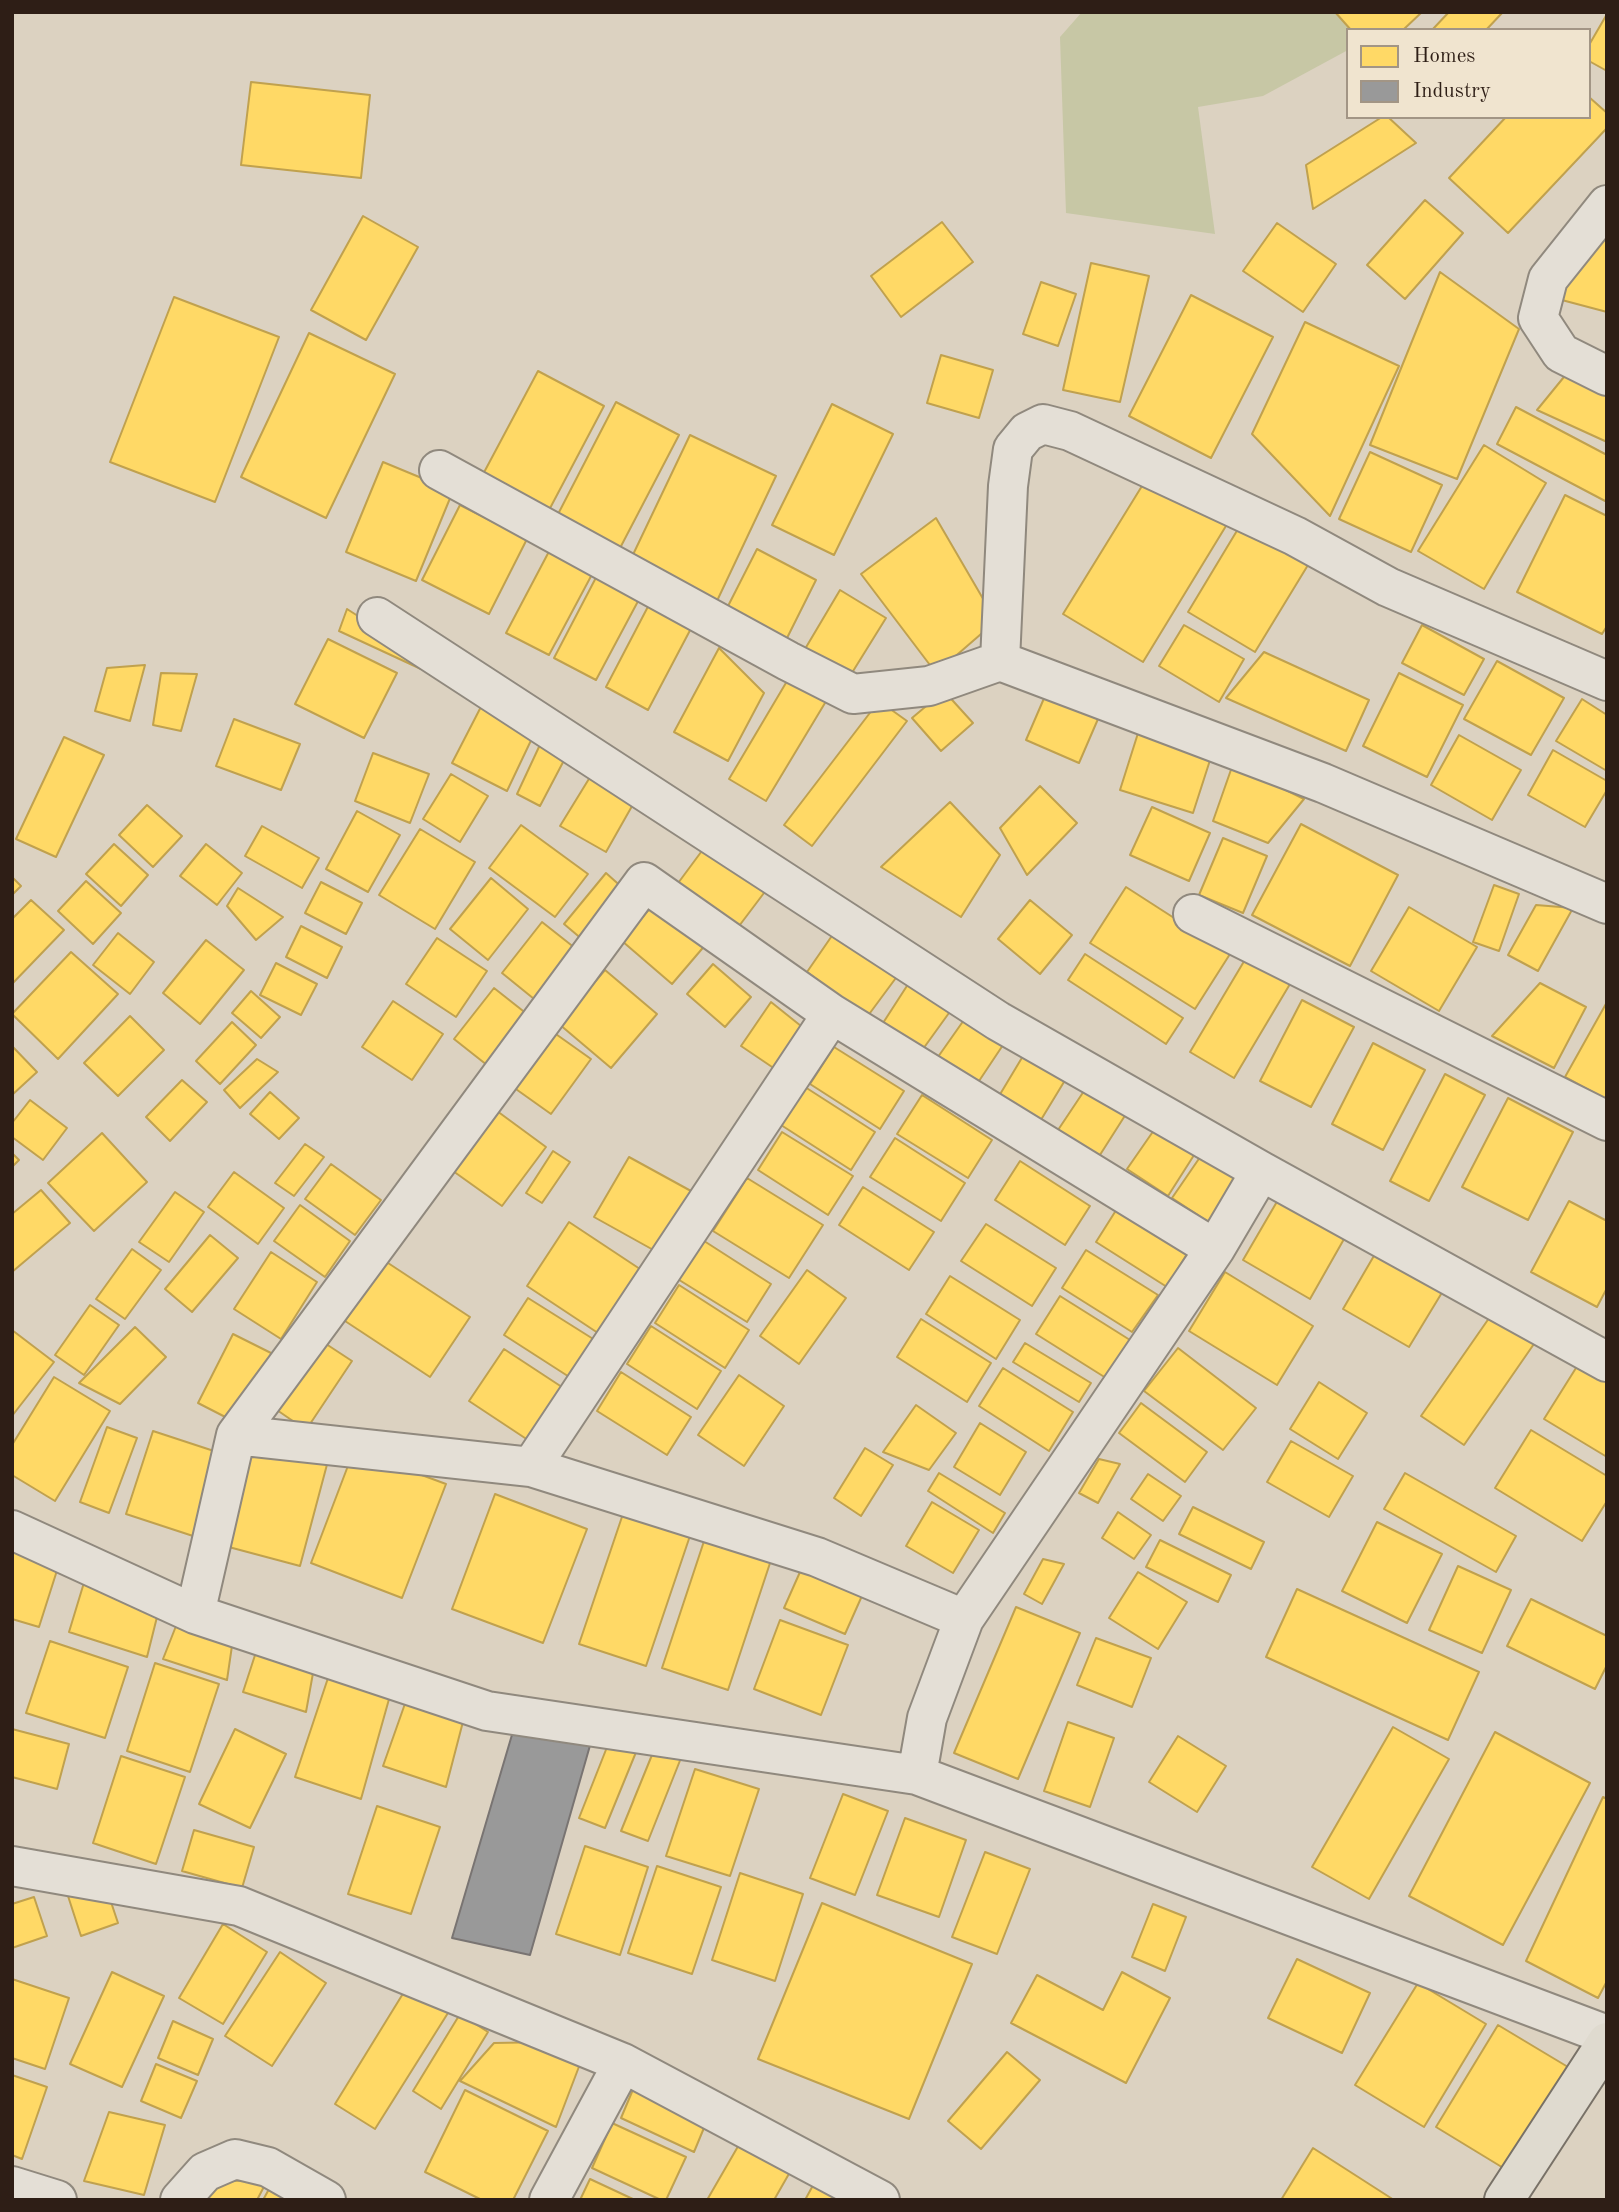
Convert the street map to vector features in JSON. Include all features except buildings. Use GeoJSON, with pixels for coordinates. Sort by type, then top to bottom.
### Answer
{"type":"FeatureCollection","features":[{"type":"Feature","properties":{"kind":"main road"},"geometry":{"type":"LineString","coordinates":[[1504,2200],[1607,2042]]}},
{"type":"Feature","properties":{"kind":"street"},"geometry":{"type":"LineString","coordinates":[[1607,205],[1548,279],[1538,317],[1561,353],[1607,376]]}},
{"type":"Feature","properties":{"kind":"street"},"geometry":{"type":"LineString","coordinates":[[1000,661],[1008,486],[1013,449],[1027,432],[1043,424],[1070,431],[1296,536],[1388,587],[1607,681]]}},
{"type":"Feature","properties":{"kind":"street"},"geometry":{"type":"LineString","coordinates":[[439,470],[853,694],[929,686],[1000,661],[1324,783],[1607,904]]}},
{"type":"Feature","properties":{"kind":"street"},"geometry":{"type":"LineString","coordinates":[[377,617],[998,1021],[1261,1171],[1607,1362]]}},
{"type":"Feature","properties":{"kind":"street"},"geometry":{"type":"LineString","coordinates":[[195,1614],[236,1435],[644,882],[832,1014],[1215,1249]]}},
{"type":"Feature","properties":{"kind":"street"},"geometry":{"type":"LineString","coordinates":[[1193,914],[1607,1121]]}},
{"type":"Feature","properties":{"kind":"street"},"geometry":{"type":"LineString","coordinates":[[531,1467],[832,1014]]}},
{"type":"Feature","properties":{"kind":"street"},"geometry":{"type":"LineString","coordinates":[[917,1775],[928,1718],[964,1619],[1215,1249],[1261,1171]]}},
{"type":"Feature","properties":{"kind":"street"},"geometry":{"type":"LineString","coordinates":[[236,1435],[531,1467],[817,1557],[964,1619]]}},
{"type":"Feature","properties":{"kind":"street"},"geometry":{"type":"LineString","coordinates":[[12,1530],[195,1614],[487,1711],[917,1775],[1607,2035]]}},
{"type":"Feature","properties":{"kind":"street"},"geometry":{"type":"LineString","coordinates":[[12,1866],[239,1906],[623,2063],[880,2200]]}},
{"type":"Feature","properties":{"kind":"street"},"geometry":{"type":"LineString","coordinates":[[549,2200],[623,2063]]}},
{"type":"Feature","properties":{"kind":"street"},"geometry":{"type":"LineString","coordinates":[[180,2200],[205,2172],[235,2159],[268,2167],[326,2200]]}},
{"type":"Feature","properties":{"kind":"street"},"geometry":{"type":"LineString","coordinates":[[12,2186],[57,2200]]}},
{"type":"Feature","properties":{"kind":"green space"},"geometry":{"type":"Polygon","coordinates":[[[1082,12],[1385,12],[1386,28],[1346,28],[1346,51],[1263,96],[1198,107],[1215,234],[1066,213],[1060,37],[1082,12]]]}}]}
